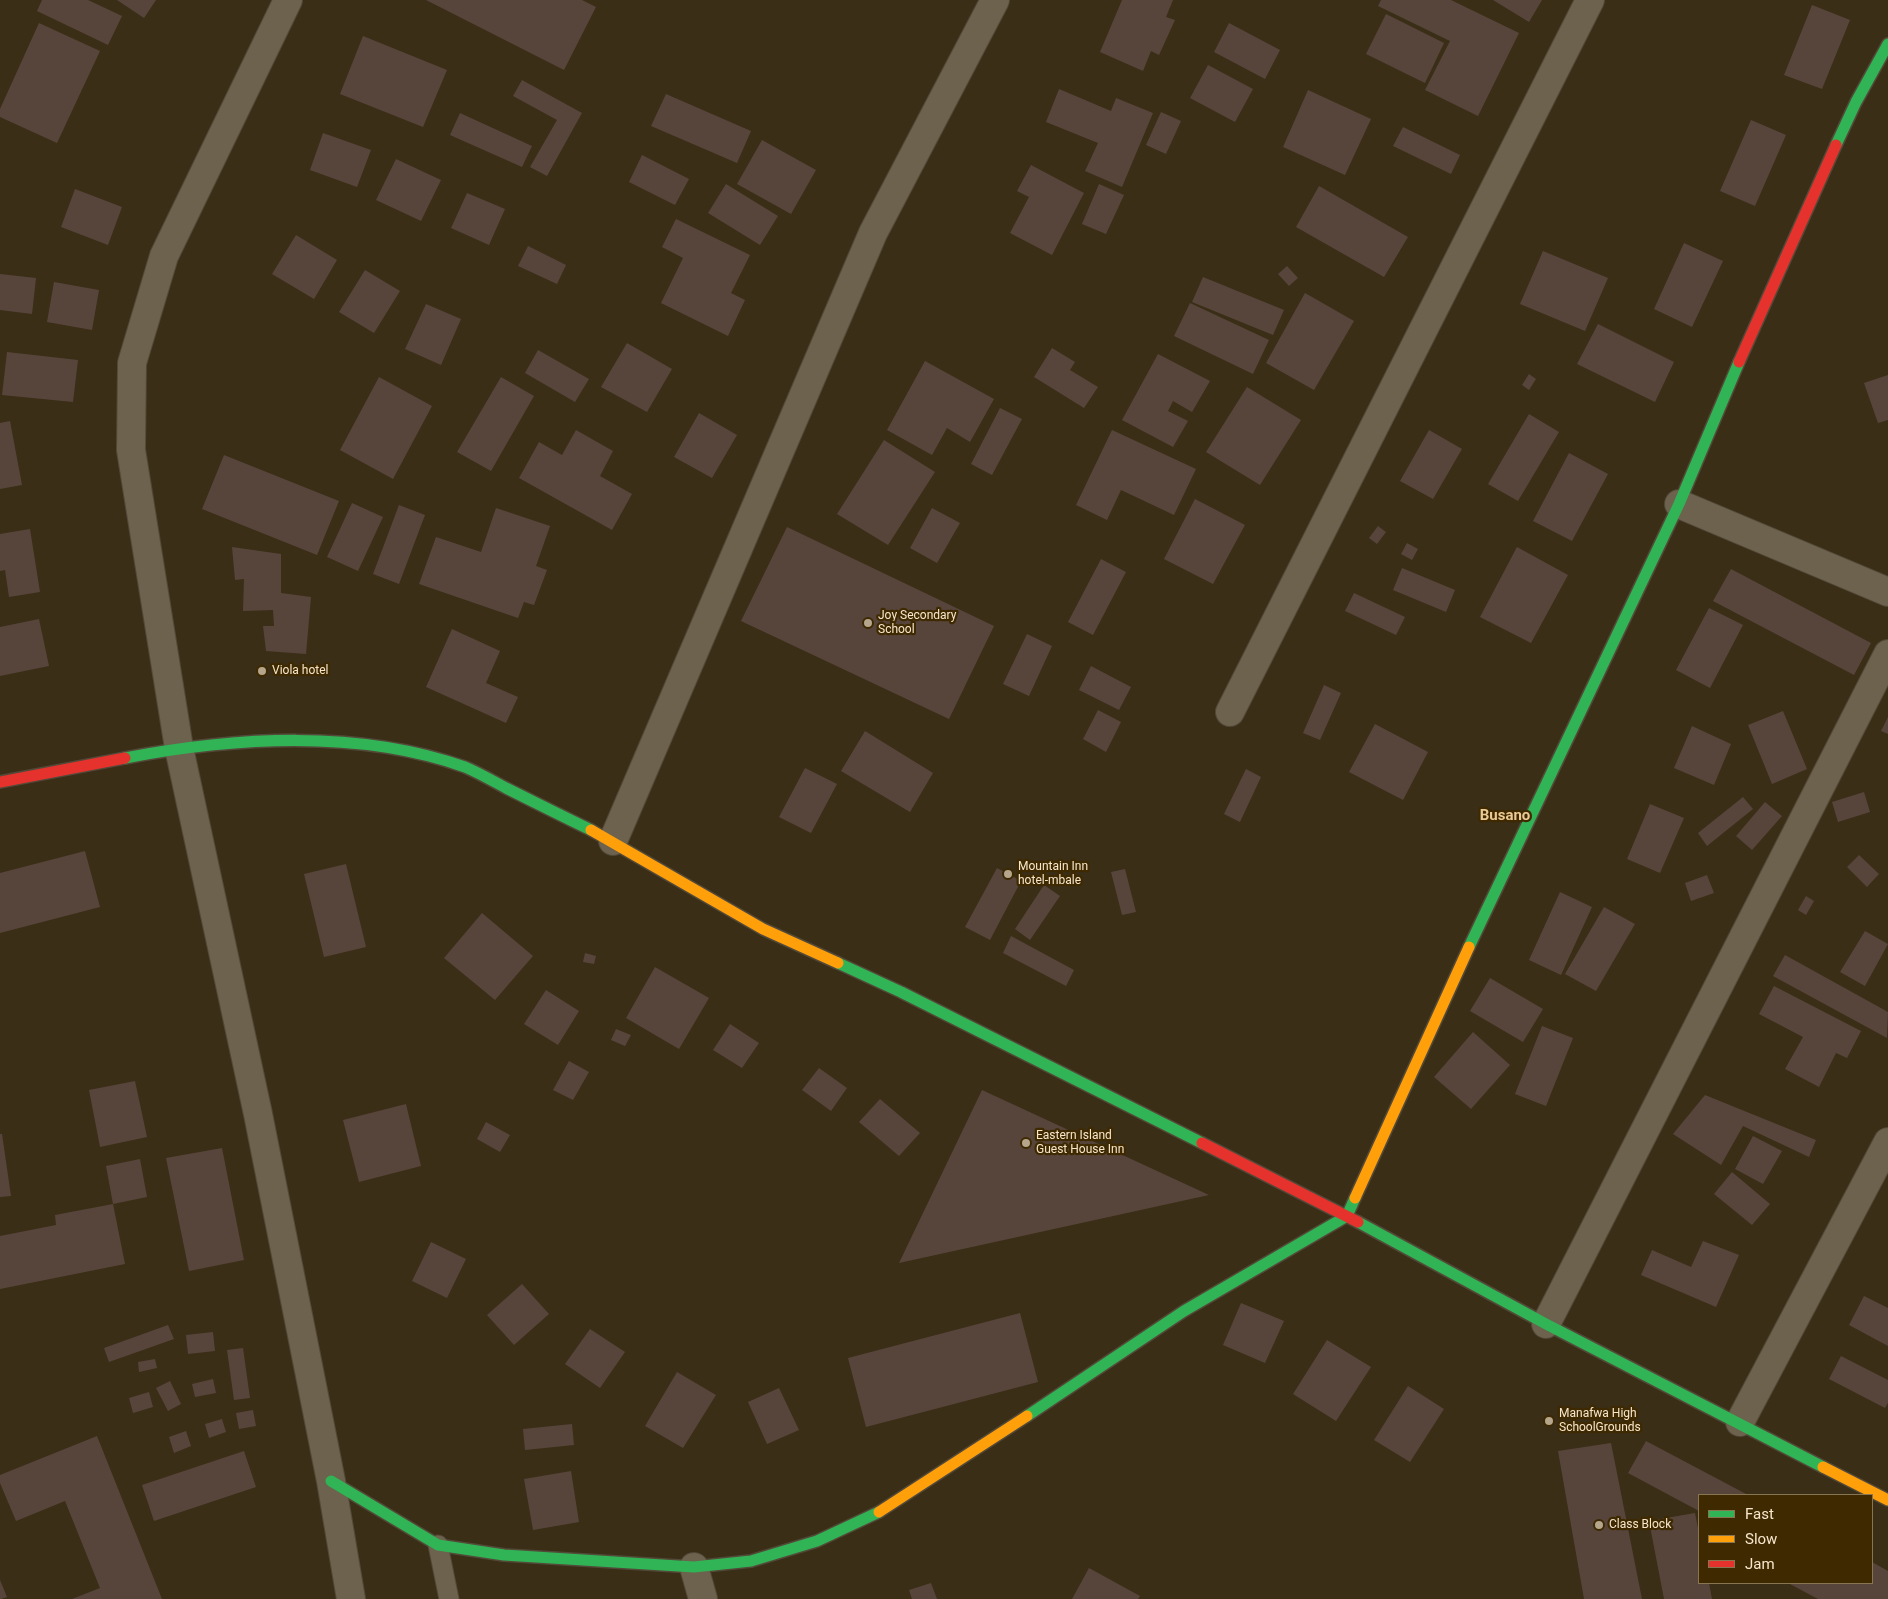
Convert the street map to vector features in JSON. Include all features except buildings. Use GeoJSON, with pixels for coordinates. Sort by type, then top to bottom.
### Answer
{"type":"FeatureCollection","features":[{"type":"Feature","properties":{"kind":"street"},"geometry":{"type":"LineString","coordinates":[[288,0],[164,256],[132,363],[131,450],[179,748],[256,1104],[331,1481],[351,1599]]}},
{"type":"Feature","properties":{"kind":"street"},"geometry":{"type":"LineString","coordinates":[[613,841],[873,232],[995,0]]}},
{"type":"Feature","properties":{"kind":"street"},"geometry":{"type":"LineString","coordinates":[[1230,712],[1590,0]]}},
{"type":"Feature","properties":{"kind":"street"},"geometry":{"type":"LineString","coordinates":[[331,1481],[438,1545],[504,1555],[694,1567],[751,1561],[782,1553],[817,1541],[869,1518],[1060,1395],[1130,1345],[1184,1311],[1347,1216],[1500,876],[1679,504],[1764,301],[1856,102],[1888,44]]}},
{"type":"Feature","properties":{"kind":"street"},"geometry":{"type":"LineString","coordinates":[[1679,504],[1888,592]]}},
{"type":"Feature","properties":{"kind":"street"},"geometry":{"type":"LineString","coordinates":[[1546,1324],[1888,654]]}},
{"type":"Feature","properties":{"kind":"street"},"geometry":{"type":"LineString","coordinates":[[0,782],[179,748],[281,741],[339,742],[412,751],[467,768],[613,841],[763,929],[901,992],[1347,1216],[1546,1324],[1740,1422],[1888,1500]]}},
{"type":"Feature","properties":{"kind":"street"},"geometry":{"type":"LineString","coordinates":[[1740,1422],[1888,1142]]}},
{"type":"Feature","properties":{"kind":"street"},"geometry":{"type":"LineString","coordinates":[[694,1567],[703,1599]]}},
{"type":"Feature","properties":{"kind":"lane"},"geometry":{"type":"LineString","coordinates":[[438,1545],[449,1599]]}},
{"type":"Feature","properties":{"kind":"traffic: fast"},"geometry":{"type":"LineString","coordinates":[[1836,145],[1856,102],[1888,44]]}},
{"type":"Feature","properties":{"kind":"traffic: fast"},"geometry":{"type":"LineString","coordinates":[[1469,947],[1679,504],[1739,362]]}},
{"type":"Feature","properties":{"kind":"traffic: fast"},"geometry":{"type":"LineString","coordinates":[[125,758],[210,745],[296,740],[340,742],[382,747],[424,755],[465,767],[591,830]]}},
{"type":"Feature","properties":{"kind":"traffic: fast"},"geometry":{"type":"LineString","coordinates":[[838,963],[901,992],[1202,1143]]}},
{"type":"Feature","properties":{"kind":"traffic: fast"},"geometry":{"type":"LineString","coordinates":[[1027,1416],[1184,1311],[1347,1216],[1355,1198]]}},
{"type":"Feature","properties":{"kind":"traffic: fast"},"geometry":{"type":"LineString","coordinates":[[1358,1222],[1546,1324],[1823,1467]]}},
{"type":"Feature","properties":{"kind":"traffic: fast"},"geometry":{"type":"LineString","coordinates":[[331,1481],[438,1545],[504,1555],[694,1567],[751,1561],[817,1541],[879,1512]]}},
{"type":"Feature","properties":{"kind":"traffic: slow"},"geometry":{"type":"LineString","coordinates":[[591,830],[763,929],[838,963]]}},
{"type":"Feature","properties":{"kind":"traffic: slow"},"geometry":{"type":"LineString","coordinates":[[1355,1198],[1469,947]]}},
{"type":"Feature","properties":{"kind":"traffic: slow"},"geometry":{"type":"LineString","coordinates":[[879,1512],[1027,1416]]}},
{"type":"Feature","properties":{"kind":"traffic: slow"},"geometry":{"type":"LineString","coordinates":[[1823,1467],[1888,1500]]}},
{"type":"Feature","properties":{"kind":"traffic: jam"},"geometry":{"type":"LineString","coordinates":[[1739,362],[1836,145]]}},
{"type":"Feature","properties":{"kind":"traffic: jam"},"geometry":{"type":"LineString","coordinates":[[0,782],[125,758]]}},
{"type":"Feature","properties":{"kind":"traffic: jam"},"geometry":{"type":"LineString","coordinates":[[1202,1143],[1358,1222]]}},
{"type":"Feature","properties":{"kind":"place","name":"Joy Secondary School"},"geometry":{"type":"Point","coordinates":[868,623]}},
{"type":"Feature","properties":{"kind":"place","name":"Viola hotel"},"geometry":{"type":"Point","coordinates":[262,671]}},
{"type":"Feature","properties":{"kind":"place","name":"Mountain Inn hotel-mbale"},"geometry":{"type":"Point","coordinates":[1008,874]}},
{"type":"Feature","properties":{"kind":"place","name":"Eastern Island Guest House Inn"},"geometry":{"type":"Point","coordinates":[1026,1143]}},
{"type":"Feature","properties":{"kind":"place","name":"Manafwa High SchoolGrounds"},"geometry":{"type":"Point","coordinates":[1549,1421]}},
{"type":"Feature","properties":{"kind":"place","name":"Class Block"},"geometry":{"type":"Point","coordinates":[1599,1525]}},
{"type":"Feature","properties":{"kind":"district","name":"Busano"},"geometry":{"type":"Point","coordinates":[1505,816]}}]}
